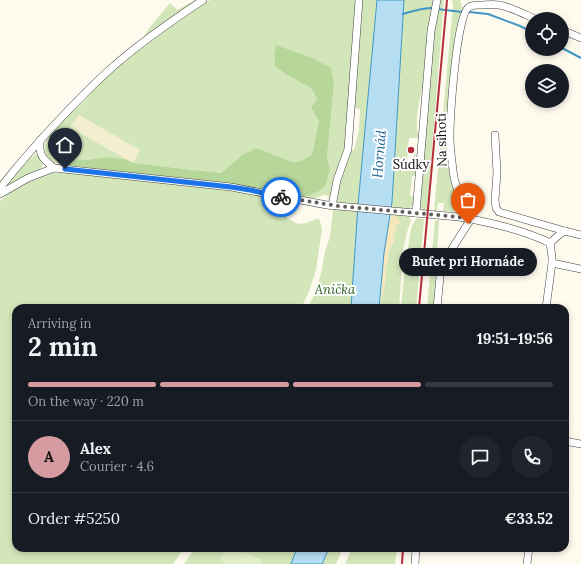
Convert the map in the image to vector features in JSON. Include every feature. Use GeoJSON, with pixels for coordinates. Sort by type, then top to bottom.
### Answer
{"type":"FeatureCollection","features":[{"type":"Feature","properties":{"kind":"street"},"geometry":{"type":"LineString","coordinates":[[0,188],[40,140],[84,94],[116,64],[161,29],[203,0]]}},
{"type":"Feature","properties":{"kind":"street"},"geometry":{"type":"LineString","coordinates":[[335,206],[337,180],[348,148],[359,0]]}},
{"type":"Feature","properties":{"kind":"street"},"geometry":{"type":"LineString","coordinates":[[416,214],[431,31],[436,5]]}},
{"type":"Feature","properties":{"kind":"street","name":"Na sihoti"},"geometry":{"type":"LineString","coordinates":[[471,219],[470,213],[459,193],[456,184],[453,171],[450,138],[456,52],[460,27],[467,8],[473,5],[507,7],[525,14]]}},
{"type":"Feature","properties":{"kind":"street"},"geometry":{"type":"LineString","coordinates":[[569,33],[581,38]]}},
{"type":"Feature","properties":{"kind":"street"},"geometry":{"type":"LineString","coordinates":[[495,135],[497,211],[581,235]]}},
{"type":"Feature","properties":{"kind":"street"},"geometry":{"type":"LineString","coordinates":[[40,140],[41,155],[54,168]]}},
{"type":"Feature","properties":{"kind":"street"},"geometry":{"type":"LineString","coordinates":[[0,194],[28,178],[54,168],[231,187],[335,206],[459,217],[522,231],[550,243]]}},
{"type":"Feature","properties":{"kind":"street"},"geometry":{"type":"LineString","coordinates":[[437,304],[441,266],[471,219]]}},
{"type":"Feature","properties":{"kind":"street"},"geometry":{"type":"LineString","coordinates":[[550,243],[566,231]]}},
{"type":"Feature","properties":{"kind":"street"},"geometry":{"type":"LineString","coordinates":[[547,304],[552,263],[550,243]]}},
{"type":"Feature","properties":{"kind":"street"},"geometry":{"type":"LineString","coordinates":[[552,263],[581,269]]}},
{"type":"Feature","properties":{"kind":"street"},"geometry":{"type":"LineString","coordinates":[[569,442],[581,444]]}},
{"type":"Feature","properties":{"kind":"street"},"geometry":{"type":"LineString","coordinates":[[415,564],[416,552]]}},
{"type":"Feature","properties":{"kind":"street"},"geometry":{"type":"LineString","coordinates":[[527,564],[528,552]]}},
{"type":"Feature","properties":{"kind":"shaded area"},"geometry":{"type":"Polygon","coordinates":[[[79,115],[141,150],[133,163],[70,127],[79,115]]]}},
{"type":"Feature","properties":{"kind":"green space"},"geometry":{"type":"Polygon","coordinates":[[[195,0],[198,0],[147,36],[144,36],[170,3],[177,10],[195,0]]]}},
{"type":"Feature","properties":{"kind":"green space"},"geometry":{"type":"Polygon","coordinates":[[[210,0],[357,0],[346,148],[331,199],[328,202],[329,196],[324,195],[312,199],[299,198],[330,169],[327,158],[334,84],[277,45],[274,54],[275,67],[311,88],[317,99],[319,121],[312,154],[302,161],[293,162],[257,148],[221,173],[133,163],[140,150],[79,115],[70,127],[126,159],[108,157],[85,160],[71,159],[63,163],[64,165],[52,162],[46,155],[45,145],[53,130],[86,99],[103,79],[166,29],[210,0]]]}},
{"type":"Feature","properties":{"kind":"green space"},"geometry":{"type":"Polygon","coordinates":[[[361,0],[377,0],[358,205],[336,203],[338,184],[349,150],[354,150],[359,130],[360,109],[354,108],[361,0]]]}},
{"type":"Feature","properties":{"kind":"green space"},"geometry":{"type":"Polygon","coordinates":[[[404,0],[435,0],[418,112],[418,138],[409,138],[407,163],[413,163],[414,153],[417,158],[417,176],[412,176],[410,196],[415,197],[413,204],[409,209],[391,208],[404,0]]]}},
{"type":"Feature","properties":{"kind":"green space"},"geometry":{"type":"Polygon","coordinates":[[[438,0],[444,0],[427,210],[423,210],[419,205],[431,62],[438,0]]]}},
{"type":"Feature","properties":{"kind":"green space"},"geometry":{"type":"Polygon","coordinates":[[[452,0],[460,0],[463,10],[457,29],[453,54],[448,153],[450,179],[460,208],[459,210],[455,211],[443,211],[444,203],[438,203],[437,211],[434,211],[453,5],[452,0]]]}},
{"type":"Feature","properties":{"kind":"green space"},"geometry":{"type":"Polygon","coordinates":[[[276,45],[312,58],[331,68],[334,84],[327,158],[330,169],[326,184],[321,190],[311,195],[299,198],[227,183],[64,165],[63,163],[71,159],[85,160],[108,157],[126,159],[133,163],[221,173],[242,155],[257,148],[293,162],[302,161],[312,154],[319,121],[311,107],[317,99],[311,88],[275,67],[274,54],[276,45]]]}},
{"type":"Feature","properties":{"kind":"green space"},"geometry":{"type":"Polygon","coordinates":[[[35,154],[38,155],[43,163],[42,168],[24,176],[8,186],[6,185],[17,172],[35,154]]]}},
{"type":"Feature","properties":{"kind":"green space"},"geometry":{"type":"Polygon","coordinates":[[[53,173],[80,173],[227,190],[263,196],[289,219],[298,224],[307,223],[318,218],[320,221],[322,229],[316,270],[303,304],[12,304],[12,552],[181,552],[173,564],[0,564],[0,201],[12,191],[38,178],[53,173]]]}},
{"type":"Feature","properties":{"kind":"green space","name":"Anička"},"geometry":{"type":"Polygon","coordinates":[[[338,209],[358,212],[351,304],[310,304],[321,274],[325,251],[330,237],[333,210],[338,209]]]}},
{"type":"Feature","properties":{"kind":"green space"},"geometry":{"type":"Polygon","coordinates":[[[397,215],[409,217],[411,221],[402,255],[399,304],[380,304],[386,279],[385,269],[394,240],[393,235],[397,215]]]}},
{"type":"Feature","properties":{"kind":"green space"},"geometry":{"type":"Polygon","coordinates":[[[417,218],[424,219],[416,304],[401,304],[410,232],[413,223],[417,218]]]}},
{"type":"Feature","properties":{"kind":"green space"},"geometry":{"type":"Polygon","coordinates":[[[435,220],[439,220],[437,256],[443,257],[436,275],[434,304],[427,304],[435,220]]]}},
{"type":"Feature","properties":{"kind":"green space"},"geometry":{"type":"Polygon","coordinates":[[[192,552],[296,552],[291,564],[184,564],[192,552]]]}},
{"type":"Feature","properties":{"kind":"green space"},"geometry":{"type":"Polygon","coordinates":[[[224,552],[244,552],[262,560],[260,564],[228,564],[220,560],[224,552]]]}},
{"type":"Feature","properties":{"kind":"green space"},"geometry":{"type":"Polygon","coordinates":[[[327,552],[341,552],[336,564],[322,564],[327,552]]]}},
{"type":"Feature","properties":{"kind":"green space"},"geometry":{"type":"Polygon","coordinates":[[[350,552],[396,552],[395,564],[345,564],[350,552]]]}},
{"type":"Feature","properties":{"kind":"sand"},"geometry":{"type":"Polygon","coordinates":[[[389,214],[397,215],[400,223],[394,227],[396,232],[393,235],[394,240],[388,255],[388,262],[385,269],[386,279],[380,304],[389,214]]]}},
{"type":"Feature","properties":{"kind":"water","name":"Hornád"},"geometry":{"type":"Polygon","coordinates":[[[377,0],[404,0],[392,202],[384,253],[379,304],[351,304],[358,205],[377,0]]]}},
{"type":"Feature","properties":{"kind":"water"},"geometry":{"type":"Polygon","coordinates":[[[296,552],[327,552],[322,564],[291,564],[296,552]]]}},
{"type":"Feature","properties":{"kind":"waterway"},"geometry":{"type":"LineString","coordinates":[[403,14],[421,9],[433,8]]}},
{"type":"Feature","properties":{"kind":"waterway"},"geometry":{"type":"LineString","coordinates":[[437,9],[462,12]]}},
{"type":"Feature","properties":{"kind":"waterway"},"geometry":{"type":"LineString","coordinates":[[469,12],[488,14],[525,28]]}},
{"type":"Feature","properties":{"kind":"waterway"},"geometry":{"type":"LineString","coordinates":[[569,52],[581,58]]}},
{"type":"Feature","properties":{"kind":"railway"},"geometry":{"type":"LineString","coordinates":[[419,304],[447,0]]}},
{"type":"Feature","properties":{"kind":"railway"},"geometry":{"type":"LineString","coordinates":[[402,564],[403,552]]}},
{"type":"Feature","properties":{"kind":"way so far"},"geometry":{"type":"LineString","coordinates":[[281,197],[327,205],[471,219],[468,224]]}},
{"type":"Feature","properties":{"kind":"place","name":"Súdky"},"geometry":{"type":"Point","coordinates":[411,150]}},
{"type":"Feature","properties":{"kind":"place","name":"Bufet pri Hornáde"},"geometry":{"type":"Point","coordinates":[468,224]}},
{"type":"Feature","properties":{"kind":"route"},"geometry":{"type":"LineString","coordinates":[[65,169],[231,187],[281,197]]}}]}
